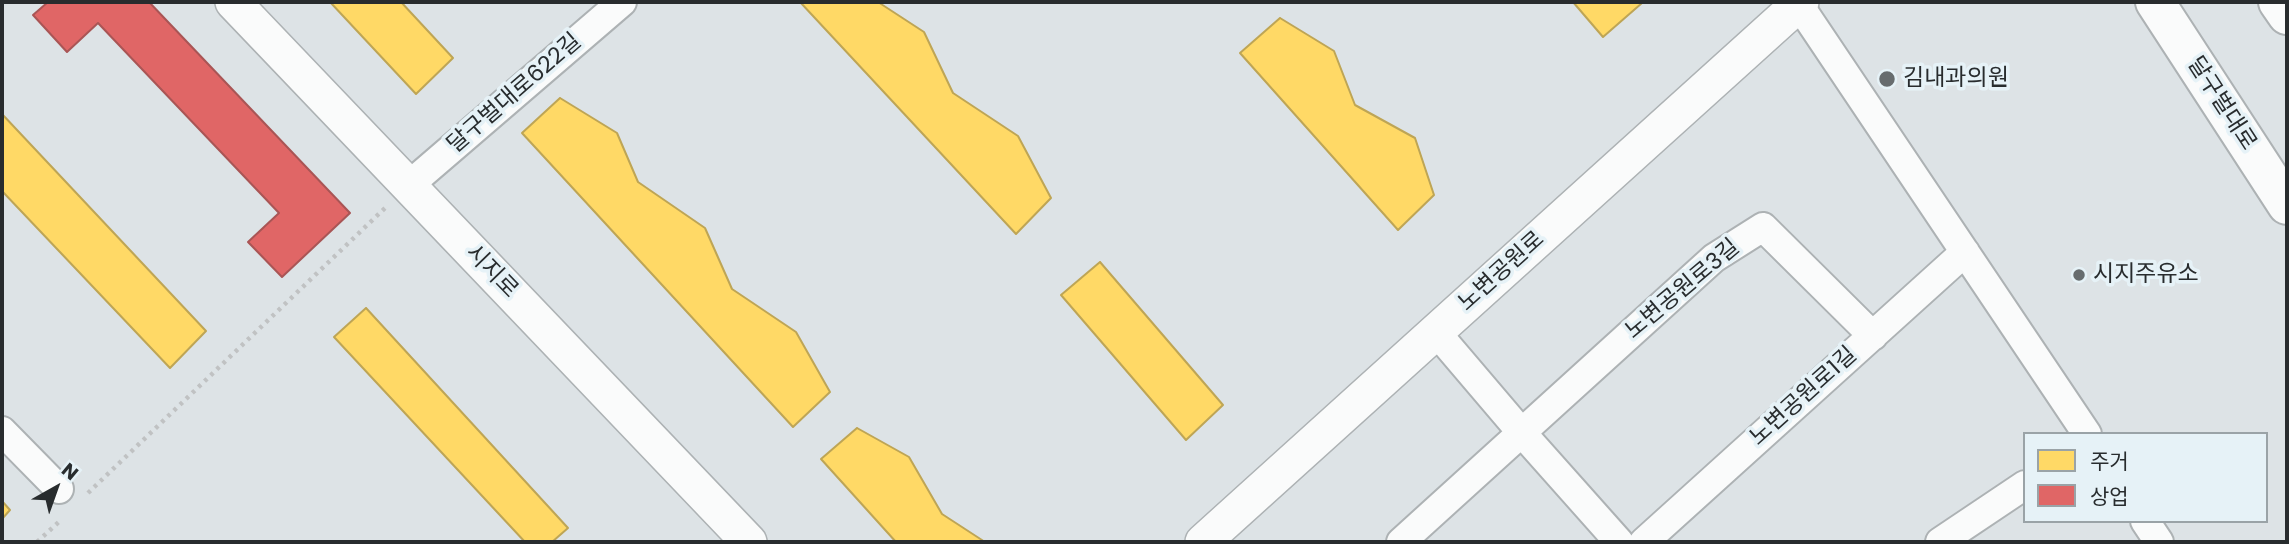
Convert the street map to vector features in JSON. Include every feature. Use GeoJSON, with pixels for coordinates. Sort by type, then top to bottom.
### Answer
{"type":"FeatureCollection","features":[{"type":"Feature","properties":{"kind":"main road","name":"달구벌대로"},"geometry":{"type":"LineString","coordinates":[[2155,2],[2287,205]]}},
{"type":"Feature","properties":{"kind":"main road"},"geometry":{"type":"LineString","coordinates":[[2278,2],[2287,15]]}},
{"type":"Feature","properties":{"kind":"street","name":"시지로"},"geometry":{"type":"LineString","coordinates":[[233,2],[748,542]]}},
{"type":"Feature","properties":{"kind":"street","name":"달구벌대로622길"},"geometry":{"type":"LineString","coordinates":[[408,186],[622,2]]}},
{"type":"Feature","properties":{"kind":"street"},"geometry":{"type":"LineString","coordinates":[[1799,2],[2086,432]]}},
{"type":"Feature","properties":{"kind":"street","name":"노변공원로"},"geometry":{"type":"LineString","coordinates":[[1203,542],[1799,2]]}},
{"type":"Feature","properties":{"kind":"street","name":"노변공원로3길"},"geometry":{"type":"LineString","coordinates":[[1401,542],[1714,258],[1763,227],[1873,336]]}},
{"type":"Feature","properties":{"kind":"street","name":"노변공원로1길"},"geometry":{"type":"LineString","coordinates":[[1644,542],[1965,252]]}},
{"type":"Feature","properties":{"kind":"street"},"geometry":{"type":"LineString","coordinates":[[1436,332],[1619,542]]}},
{"type":"Feature","properties":{"kind":"street"},"geometry":{"type":"LineString","coordinates":[[2,431],[63,501]]}},
{"type":"Feature","properties":{"kind":"street"},"geometry":{"type":"LineString","coordinates":[[1940,542],[2023,486]]}},
{"type":"Feature","properties":{"kind":"street"},"geometry":{"type":"LineString","coordinates":[[2146,523],[2159,542]]}},
{"type":"Feature","properties":{"kind":"path"},"geometry":{"type":"LineString","coordinates":[[88,494],[408,186]]}},
{"type":"Feature","properties":{"kind":"path"},"geometry":{"type":"LineString","coordinates":[[37,542],[63,501]]}},
{"type":"Feature","properties":{"kind":"building: 주거"},"geometry":{"type":"Polygon","coordinates":[[[330,2],[401,2],[453,58],[416,94],[330,2]]]}},
{"type":"Feature","properties":{"kind":"building: 주거"},"geometry":{"type":"Polygon","coordinates":[[[800,2],[878,2],[924,32],[953,93],[1018,136],[1051,198],[1016,234],[800,2]]]}},
{"type":"Feature","properties":{"kind":"building: 주거"},"geometry":{"type":"Polygon","coordinates":[[[1573,2],[1641,2],[1642,3],[1603,37],[1573,2]]]}},
{"type":"Feature","properties":{"kind":"building: 주거"},"geometry":{"type":"Polygon","coordinates":[[[1280,18],[1334,51],[1355,105],[1415,138],[1434,195],[1398,230],[1240,53],[1280,18]]]}},
{"type":"Feature","properties":{"kind":"building: 주거"},"geometry":{"type":"Polygon","coordinates":[[[560,98],[617,133],[638,182],[705,228],[732,289],[796,332],[830,392],[793,427],[522,133],[560,98]]]}},
{"type":"Feature","properties":{"kind":"building: 주거"},"geometry":{"type":"Polygon","coordinates":[[[2,114],[206,331],[170,368],[2,191],[2,114]]]}},
{"type":"Feature","properties":{"kind":"building: 주거"},"geometry":{"type":"Polygon","coordinates":[[[1100,262],[1223,405],[1186,440],[1061,295],[1100,262]]]}},
{"type":"Feature","properties":{"kind":"building: 주거"},"geometry":{"type":"Polygon","coordinates":[[[366,308],[568,528],[552,542],[525,542],[334,337],[366,308]]]}},
{"type":"Feature","properties":{"kind":"building: 주거"},"geometry":{"type":"Polygon","coordinates":[[[857,428],[909,457],[942,514],[985,542],[896,542],[821,459],[857,428]]]}},
{"type":"Feature","properties":{"kind":"building: 주거"},"geometry":{"type":"Polygon","coordinates":[[[2,501],[10,510],[2,519],[2,501]]]}},
{"type":"Feature","properties":{"kind":"building: 상업"},"geometry":{"type":"Polygon","coordinates":[[[48,2],[149,2],[350,213],[282,277],[248,242],[279,213],[98,23],[67,52],[33,15],[48,2]]]}},
{"type":"Feature","properties":{"kind":"place","name":"김내과의원"},"geometry":{"type":"Point","coordinates":[1887,79]}},
{"type":"Feature","properties":{"kind":"place","name":"시지주유소"},"geometry":{"type":"Point","coordinates":[2079,275]}}]}
